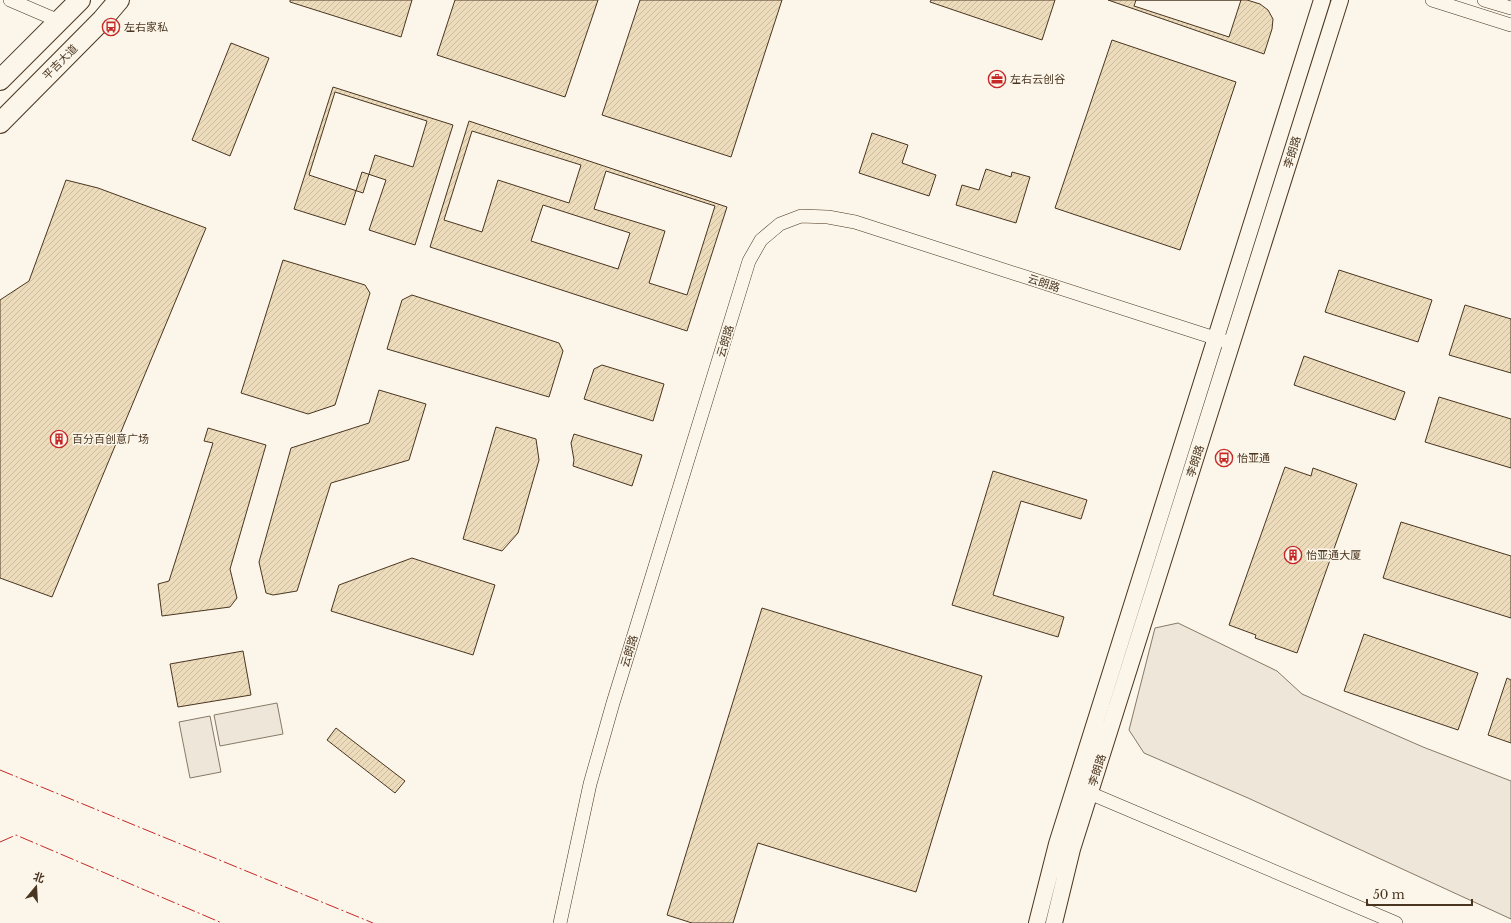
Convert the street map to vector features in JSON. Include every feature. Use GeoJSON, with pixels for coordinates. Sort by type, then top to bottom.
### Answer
{"type":"FeatureCollection","features":[{"type":"Feature","properties":{"kind":"main road"},"geometry":{"type":"LineString","coordinates":[[0,80],[80,0]]}},
{"type":"Feature","properties":{"kind":"main road","name":"平吉大道"},"geometry":{"type":"LineString","coordinates":[[0,123],[102,20],[119,0]]}},
{"type":"Feature","properties":{"kind":"street"},"geometry":{"type":"LineString","coordinates":[[10,0],[59,21]]}},
{"type":"Feature","properties":{"kind":"street","name":"李朗路"},"geometry":{"type":"LineString","coordinates":[[1037,923],[1057,844],[1322,0]]}},
{"type":"Feature","properties":{"kind":"street","name":"李朗路"},"geometry":{"type":"LineString","coordinates":[[1054,923],[1072,848],[1340,0]]}},
{"type":"Feature","properties":{"kind":"street"},"geometry":{"type":"LineString","coordinates":[[1432,0],[1511,25]]}},
{"type":"Feature","properties":{"kind":"street"},"geometry":{"type":"LineString","coordinates":[[1484,0],[1511,8]]}},
{"type":"Feature","properties":{"kind":"street","name":"云朗路"},"geometry":{"type":"LineString","coordinates":[[560,923],[590,784],[611,710],[749,261],[761,240],[780,224],[801,216],[828,216],[855,222],[1232,344]]}},
{"type":"Feature","properties":{"kind":"street"},"geometry":{"type":"LineString","coordinates":[[1075,787],[1396,923]]}},
{"type":"Feature","properties":{"kind":"shaded area"},"geometry":{"type":"Polygon","coordinates":[[[1178,623],[1277,671],[1302,694],[1423,747],[1511,781],[1511,919],[1248,798],[1144,753],[1129,730],[1155,628],[1178,623]]]}},
{"type":"Feature","properties":{"kind":"shaded area"},"geometry":{"type":"Polygon","coordinates":[[[277,703],[283,734],[220,746],[214,715],[277,703]]]}},
{"type":"Feature","properties":{"kind":"shaded area"},"geometry":{"type":"Polygon","coordinates":[[[210,716],[221,772],[190,778],[179,722],[210,716]]]}},
{"type":"Feature","properties":{"kind":"building"},"geometry":{"type":"Polygon","coordinates":[[[290,0],[412,0],[401,37],[290,2],[290,0]]]}},
{"type":"Feature","properties":{"kind":"building"},"geometry":{"type":"Polygon","coordinates":[[[455,0],[598,0],[565,97],[437,55],[455,0]]]}},
{"type":"Feature","properties":{"kind":"building"},"geometry":{"type":"Polygon","coordinates":[[[640,0],[782,0],[731,157],[602,115],[640,0]]]}},
{"type":"Feature","properties":{"kind":"building"},"geometry":{"type":"Polygon","coordinates":[[[931,0],[1055,0],[1042,40],[930,2],[931,0]]]}},
{"type":"Feature","properties":{"kind":"building"},"geometry":{"type":"Polygon","coordinates":[[[1108,0],[1247,0],[1260,4],[1268,10],[1273,19],[1272,29],[1264,54],[1108,0]]]}},
{"type":"Feature","properties":{"kind":"building"},"geometry":{"type":"Polygon","coordinates":[[[1136,0],[1241,0],[1229,37],[1134,6],[1136,0]]]}},
{"type":"Feature","properties":{"kind":"building"},"geometry":{"type":"Polygon","coordinates":[[[1112,40],[1236,82],[1180,250],[1055,208],[1112,40]]]}},
{"type":"Feature","properties":{"kind":"building"},"geometry":{"type":"Polygon","coordinates":[[[231,43],[269,58],[230,156],[192,140],[231,43]]]}},
{"type":"Feature","properties":{"kind":"building"},"geometry":{"type":"Polygon","coordinates":[[[333,87],[453,125],[415,245],[369,230],[386,180],[362,172],[345,225],[294,209],[333,87]]]}},
{"type":"Feature","properties":{"kind":"building"},"geometry":{"type":"Polygon","coordinates":[[[335,92],[427,121],[413,167],[375,155],[363,193],[309,175],[335,92]]]}},
{"type":"Feature","properties":{"kind":"building"},"geometry":{"type":"Polygon","coordinates":[[[469,121],[727,207],[687,331],[430,247],[469,121]],[[543,205],[531,241],[618,269],[630,233],[543,205]]]}},
{"type":"Feature","properties":{"kind":"building"},"geometry":{"type":"Polygon","coordinates":[[[472,131],[581,165],[569,203],[498,180],[482,232],[444,220],[472,131]]]}},
{"type":"Feature","properties":{"kind":"building"},"geometry":{"type":"Polygon","coordinates":[[[872,133],[908,145],[902,163],[936,175],[929,196],[859,173],[872,133]]]}},
{"type":"Feature","properties":{"kind":"building"},"geometry":{"type":"Polygon","coordinates":[[[986,169],[1011,177],[1012,172],[1030,177],[1016,223],[956,205],[962,185],[979,190],[986,169]]]}},
{"type":"Feature","properties":{"kind":"building"},"geometry":{"type":"Polygon","coordinates":[[[606,171],[715,206],[687,295],[649,283],[665,231],[594,209],[606,171]]]}},
{"type":"Feature","properties":{"kind":"building","name":"百分百创意广场"},"geometry":{"type":"Polygon","coordinates":[[[66,180],[98,188],[206,228],[52,597],[0,578],[0,300],[29,281],[66,180]]]}},
{"type":"Feature","properties":{"kind":"building"},"geometry":{"type":"Polygon","coordinates":[[[283,260],[365,285],[370,293],[335,405],[308,414],[241,393],[283,260]]]}},
{"type":"Feature","properties":{"kind":"building"},"geometry":{"type":"Polygon","coordinates":[[[1339,270],[1432,300],[1418,342],[1325,312],[1339,270]]]}},
{"type":"Feature","properties":{"kind":"building"},"geometry":{"type":"Polygon","coordinates":[[[412,295],[559,343],[563,351],[549,397],[387,349],[402,300],[412,295]]]}},
{"type":"Feature","properties":{"kind":"building"},"geometry":{"type":"Polygon","coordinates":[[[1465,305],[1511,319],[1511,373],[1449,355],[1465,305]]]}},
{"type":"Feature","properties":{"kind":"building"},"geometry":{"type":"Polygon","coordinates":[[[1304,356],[1405,392],[1395,420],[1294,385],[1304,356]]]}},
{"type":"Feature","properties":{"kind":"building"},"geometry":{"type":"Polygon","coordinates":[[[602,365],[664,384],[653,421],[584,399],[594,369],[602,365]]]}},
{"type":"Feature","properties":{"kind":"building"},"geometry":{"type":"Polygon","coordinates":[[[379,390],[426,404],[409,460],[331,483],[297,591],[273,595],[266,593],[259,562],[291,448],[369,423],[379,390]]]}},
{"type":"Feature","properties":{"kind":"building"},"geometry":{"type":"Polygon","coordinates":[[[1439,397],[1511,419],[1511,468],[1425,442],[1439,397]]]}},
{"type":"Feature","properties":{"kind":"building"},"geometry":{"type":"Polygon","coordinates":[[[496,427],[536,439],[539,460],[518,533],[502,551],[463,539],[496,427]]]}},
{"type":"Feature","properties":{"kind":"building"},"geometry":{"type":"Polygon","coordinates":[[[208,428],[266,445],[230,569],[237,598],[230,607],[162,616],[158,584],[169,581],[213,443],[204,441],[208,428]]]}},
{"type":"Feature","properties":{"kind":"building"},"geometry":{"type":"Polygon","coordinates":[[[574,434],[642,455],[632,486],[573,466],[574,460],[571,443],[574,434]]]}},
{"type":"Feature","properties":{"kind":"building","name":"怡亚通大厦"},"geometry":{"type":"Polygon","coordinates":[[[1285,467],[1311,476],[1313,468],[1357,484],[1297,653],[1255,638],[1256,635],[1229,625],[1285,467]]]}},
{"type":"Feature","properties":{"kind":"building"},"geometry":{"type":"Polygon","coordinates":[[[993,471],[1087,500],[1081,519],[1021,501],[993,595],[1064,617],[1058,637],[952,605],[993,471]]]}},
{"type":"Feature","properties":{"kind":"building"},"geometry":{"type":"Polygon","coordinates":[[[1401,522],[1511,556],[1511,618],[1383,578],[1401,522]]]}},
{"type":"Feature","properties":{"kind":"building"},"geometry":{"type":"Polygon","coordinates":[[[412,558],[495,585],[473,655],[331,611],[339,585],[412,558]]]}},
{"type":"Feature","properties":{"kind":"building"},"geometry":{"type":"Polygon","coordinates":[[[762,608],[982,676],[916,892],[758,843],[733,923],[692,923],[667,915],[762,608]]]}},
{"type":"Feature","properties":{"kind":"building"},"geometry":{"type":"Polygon","coordinates":[[[1364,634],[1478,673],[1458,730],[1344,691],[1364,634]]]}},
{"type":"Feature","properties":{"kind":"building"},"geometry":{"type":"Polygon","coordinates":[[[243,651],[251,695],[178,707],[170,664],[243,651]]]}},
{"type":"Feature","properties":{"kind":"building"},"geometry":{"type":"Polygon","coordinates":[[[1507,678],[1511,680],[1511,743],[1488,735],[1507,678]]]}},
{"type":"Feature","properties":{"kind":"building"},"geometry":{"type":"Polygon","coordinates":[[[336,728],[405,781],[395,793],[327,740],[336,728]]]}},
{"type":"Feature","properties":{"kind":"power"},"geometry":{"type":"LineString","coordinates":[[0,770],[373,923]]}},
{"type":"Feature","properties":{"kind":"power"},"geometry":{"type":"LineString","coordinates":[[0,842],[16,835],[222,923]]}},
{"type":"Feature","properties":{"kind":"place","name":"左右家私"},"geometry":{"type":"Point","coordinates":[111,27]}},
{"type":"Feature","properties":{"kind":"place","name":"左右云创谷"},"geometry":{"type":"Point","coordinates":[997,79]}},
{"type":"Feature","properties":{"kind":"place","name":"百分百创意广场"},"geometry":{"type":"Point","coordinates":[59,439]}},
{"type":"Feature","properties":{"kind":"place","name":"怡亚通"},"geometry":{"type":"Point","coordinates":[1224,458]}},
{"type":"Feature","properties":{"kind":"place","name":"怡亚通大厦"},"geometry":{"type":"Point","coordinates":[1293,555]}}]}
